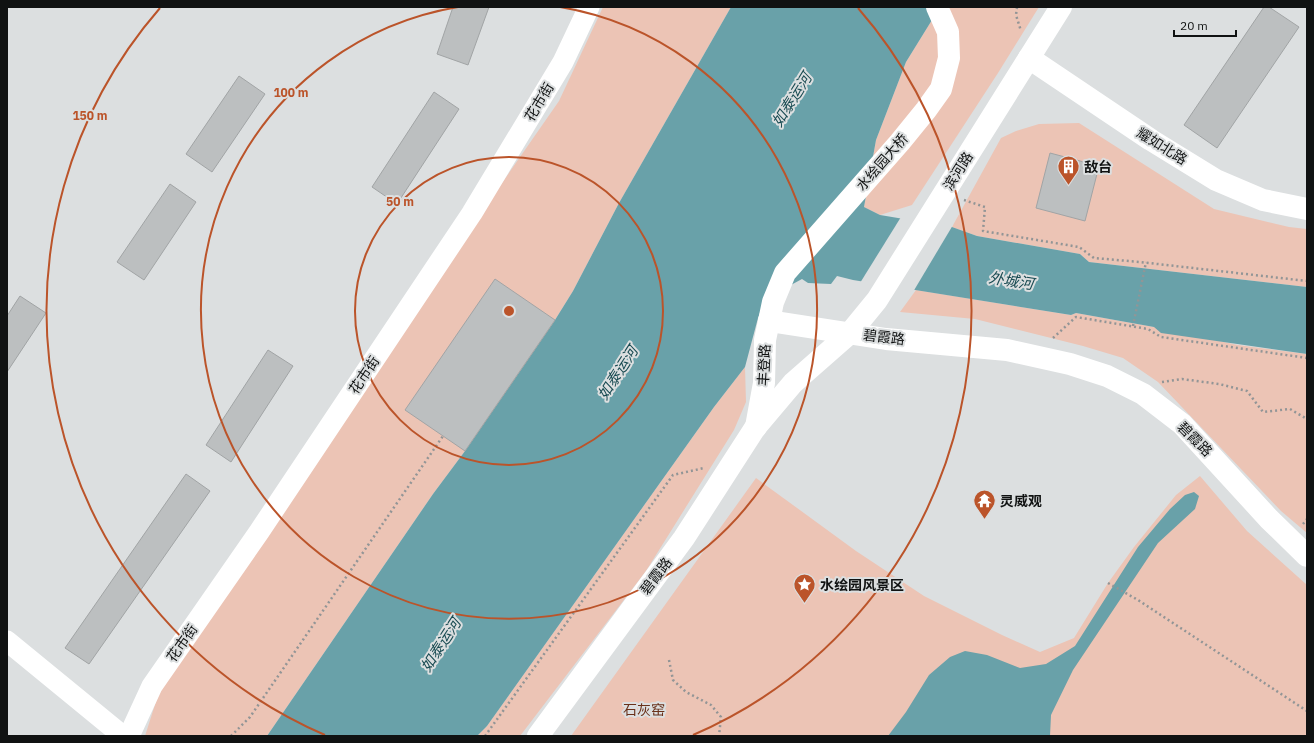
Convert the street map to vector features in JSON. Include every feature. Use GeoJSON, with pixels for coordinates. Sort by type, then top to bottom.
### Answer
{"type":"FeatureCollection","features":[{"type":"Feature","properties":{"kind":"street","name":"花市街"},"geometry":{"type":"LineString","coordinates":[[129,736],[152,686],[259,532],[472,213],[563,62],[589,7]]}},
{"type":"Feature","properties":{"kind":"street","name":"水绘园大桥"},"geometry":{"type":"LineString","coordinates":[[771,311],[785,273],[900,142],[941,89],[949,58],[948,32],[936,7]]}},
{"type":"Feature","properties":{"kind":"street","name":"滨河路"},"geometry":{"type":"LineString","coordinates":[[850,333],[877,300],[1062,7]]}},
{"type":"Feature","properties":{"kind":"street","name":"耀如北路"},"geometry":{"type":"LineString","coordinates":[[1029,58],[1150,140],[1216,180],[1263,200],[1307,209]]}},
{"type":"Feature","properties":{"kind":"street"},"geometry":{"type":"LineString","coordinates":[[771,311],[850,333]]}},
{"type":"Feature","properties":{"kind":"street","name":"丰登路"},"geometry":{"type":"LineString","coordinates":[[756,428],[764,383],[765,340],[771,311]]}},
{"type":"Feature","properties":{"kind":"street","name":"碧霞路"},"geometry":{"type":"LineString","coordinates":[[538,736],[684,538],[756,428],[793,383],[850,333],[886,339],[1008,350],[1070,364],[1106,376],[1130,387],[1143,394],[1182,424],[1269,519],[1307,556]]}},
{"type":"Feature","properties":{"kind":"street"},"geometry":{"type":"LineString","coordinates":[[7,641],[123,736]]}},
{"type":"Feature","properties":{"kind":"path"},"geometry":{"type":"LineString","coordinates":[[944,194],[984,207],[983,231],[1079,247],[1094,258],[1146,262],[1307,281]]}},
{"type":"Feature","properties":{"kind":"path"},"geometry":{"type":"LineString","coordinates":[[1133,327],[1146,262]]}},
{"type":"Feature","properties":{"kind":"path"},"geometry":{"type":"LineString","coordinates":[[1034,356],[1076,317],[1148,329],[1160,337],[1307,358]]}},
{"type":"Feature","properties":{"kind":"path"},"geometry":{"type":"LineString","coordinates":[[1130,387],[1182,379],[1220,384],[1247,391],[1263,412],[1290,409],[1307,419]]}},
{"type":"Feature","properties":{"kind":"path"},"geometry":{"type":"LineString","coordinates":[[231,736],[250,717],[443,436]]}},
{"type":"Feature","properties":{"kind":"path"},"geometry":{"type":"LineString","coordinates":[[485,736],[673,475],[705,468]]}},
{"type":"Feature","properties":{"kind":"path"},"geometry":{"type":"LineString","coordinates":[[1108,583],[1138,600],[1307,711]]}},
{"type":"Feature","properties":{"kind":"path"},"geometry":{"type":"LineString","coordinates":[[669,660],[672,680],[686,692],[711,706],[721,718],[720,736]]}},
{"type":"Feature","properties":{"kind":"green space"},"geometry":{"type":"Polygon","coordinates":[[[603,7],[731,7],[619,203],[573,291],[555,320],[465,451],[433,494],[267,736],[145,736],[159,692],[454,252],[559,101],[603,7]]]}},
{"type":"Feature","properties":{"kind":"green space"},"geometry":{"type":"Polygon","coordinates":[[[940,7],[1039,7],[912,205],[880,215],[864,207],[876,140],[906,62],[940,7]]]}},
{"type":"Feature","properties":{"kind":"green space"},"geometry":{"type":"Polygon","coordinates":[[[1079,123],[1214,209],[1289,227],[1307,229],[1307,287],[1089,262],[1080,254],[977,236],[952,227],[1001,138],[1016,131],[1039,124],[1079,123]]]}},
{"type":"Feature","properties":{"kind":"green space"},"geometry":{"type":"Polygon","coordinates":[[[916,290],[1071,315],[1076,313],[1154,327],[1238,345],[1307,354],[1307,533],[1281,511],[1158,382],[1123,358],[1083,346],[975,319],[900,312],[916,290]]]}},
{"type":"Feature","properties":{"kind":"green space"},"geometry":{"type":"Polygon","coordinates":[[[745,367],[746,402],[734,430],[646,571],[520,736],[477,736],[487,726],[714,407],[745,367]]]}},
{"type":"Feature","properties":{"kind":"green space","name":"水绘园风景区"},"geometry":{"type":"Polygon","coordinates":[[[1200,476],[1247,531],[1307,585],[1307,736],[571,736],[756,478],[856,551],[924,596],[1002,635],[1040,652],[1074,638],[1108,583],[1134,547],[1176,495],[1200,476]]]}},
{"type":"Feature","properties":{"kind":"water"},"geometry":{"type":"Polygon","coordinates":[[[731,7],[940,7],[906,62],[876,140],[864,207],[880,215],[952,227],[977,236],[1080,254],[1089,262],[1307,287],[1307,354],[1161,333],[1154,327],[1076,313],[1071,315],[853,280],[837,276],[831,284],[808,283],[802,279],[765,299],[758,318],[745,367],[714,407],[487,726],[477,736],[267,736],[433,494],[465,451],[555,320],[573,291],[619,203],[731,7]]]}},
{"type":"Feature","properties":{"kind":"water"},"geometry":{"type":"Polygon","coordinates":[[[1194,492],[1199,496],[1195,509],[1158,543],[1073,670],[1051,715],[1050,736],[888,736],[906,712],[929,675],[950,657],[965,651],[987,655],[1020,668],[1046,664],[1075,646],[1138,547],[1170,509],[1185,495],[1194,492]]]}},
{"type":"Feature","properties":{"kind":"pier"},"geometry":{"type":"Polygon","coordinates":[[[901,217],[953,225],[913,292],[860,283],[901,217]]]}},
{"type":"Feature","properties":{"kind":"building"},"geometry":{"type":"Polygon","coordinates":[[[453,7],[489,7],[468,65],[437,54],[453,7]]]}},
{"type":"Feature","properties":{"kind":"building"},"geometry":{"type":"Polygon","coordinates":[[[1264,7],[1269,7],[1299,27],[1217,148],[1184,125],[1264,7]]]}},
{"type":"Feature","properties":{"kind":"building"},"geometry":{"type":"Polygon","coordinates":[[[239,76],[265,94],[212,172],[186,154],[239,76]]]}},
{"type":"Feature","properties":{"kind":"building"},"geometry":{"type":"Polygon","coordinates":[[[434,92],[459,109],[397,204],[372,187],[434,92]]]}},
{"type":"Feature","properties":{"kind":"building","name":"敌台"},"geometry":{"type":"Polygon","coordinates":[[[1050,153],[1099,166],[1085,221],[1036,208],[1050,153]]]}},
{"type":"Feature","properties":{"kind":"building"},"geometry":{"type":"Polygon","coordinates":[[[170,184],[196,202],[144,280],[117,262],[170,184]]]}},
{"type":"Feature","properties":{"kind":"building"},"geometry":{"type":"Polygon","coordinates":[[[495,279],[555,320],[465,451],[405,410],[495,279]]]}},
{"type":"Feature","properties":{"kind":"building"},"geometry":{"type":"Polygon","coordinates":[[[20,296],[46,313],[7,372],[7,316],[20,296]]]}},
{"type":"Feature","properties":{"kind":"building"},"geometry":{"type":"Polygon","coordinates":[[[268,350],[293,366],[231,462],[206,445],[268,350]]]}},
{"type":"Feature","properties":{"kind":"building"},"geometry":{"type":"Polygon","coordinates":[[[186,474],[210,491],[89,664],[65,648],[186,474]]]}},
{"type":"Feature","properties":{"kind":"place","name":"敌台"},"geometry":{"type":"Point","coordinates":[1068,186]}},
{"type":"Feature","properties":{"kind":"place","name":"灵威观"},"geometry":{"type":"Point","coordinates":[985,520]}},
{"type":"Feature","properties":{"kind":"place","name":"水绘园风景区"},"geometry":{"type":"Point","coordinates":[804,604]}},
{"type":"Feature","properties":{"kind":"water label","name":"如泰运河"},"geometry":{"type":"Point","coordinates":[792,100]}},
{"type":"Feature","properties":{"kind":"water label","name":"外城河"},"geometry":{"type":"Point","coordinates":[1011,281]}},
{"type":"Feature","properties":{"kind":"water label","name":"如泰运河"},"geometry":{"type":"Point","coordinates":[618,373]}},
{"type":"Feature","properties":{"kind":"water label","name":"如泰运河"},"geometry":{"type":"Point","coordinates":[441,645]}},
{"type":"Feature","properties":{"kind":"park label","name":"石灰窑"},"geometry":{"type":"Point","coordinates":[644,710]}}]}
